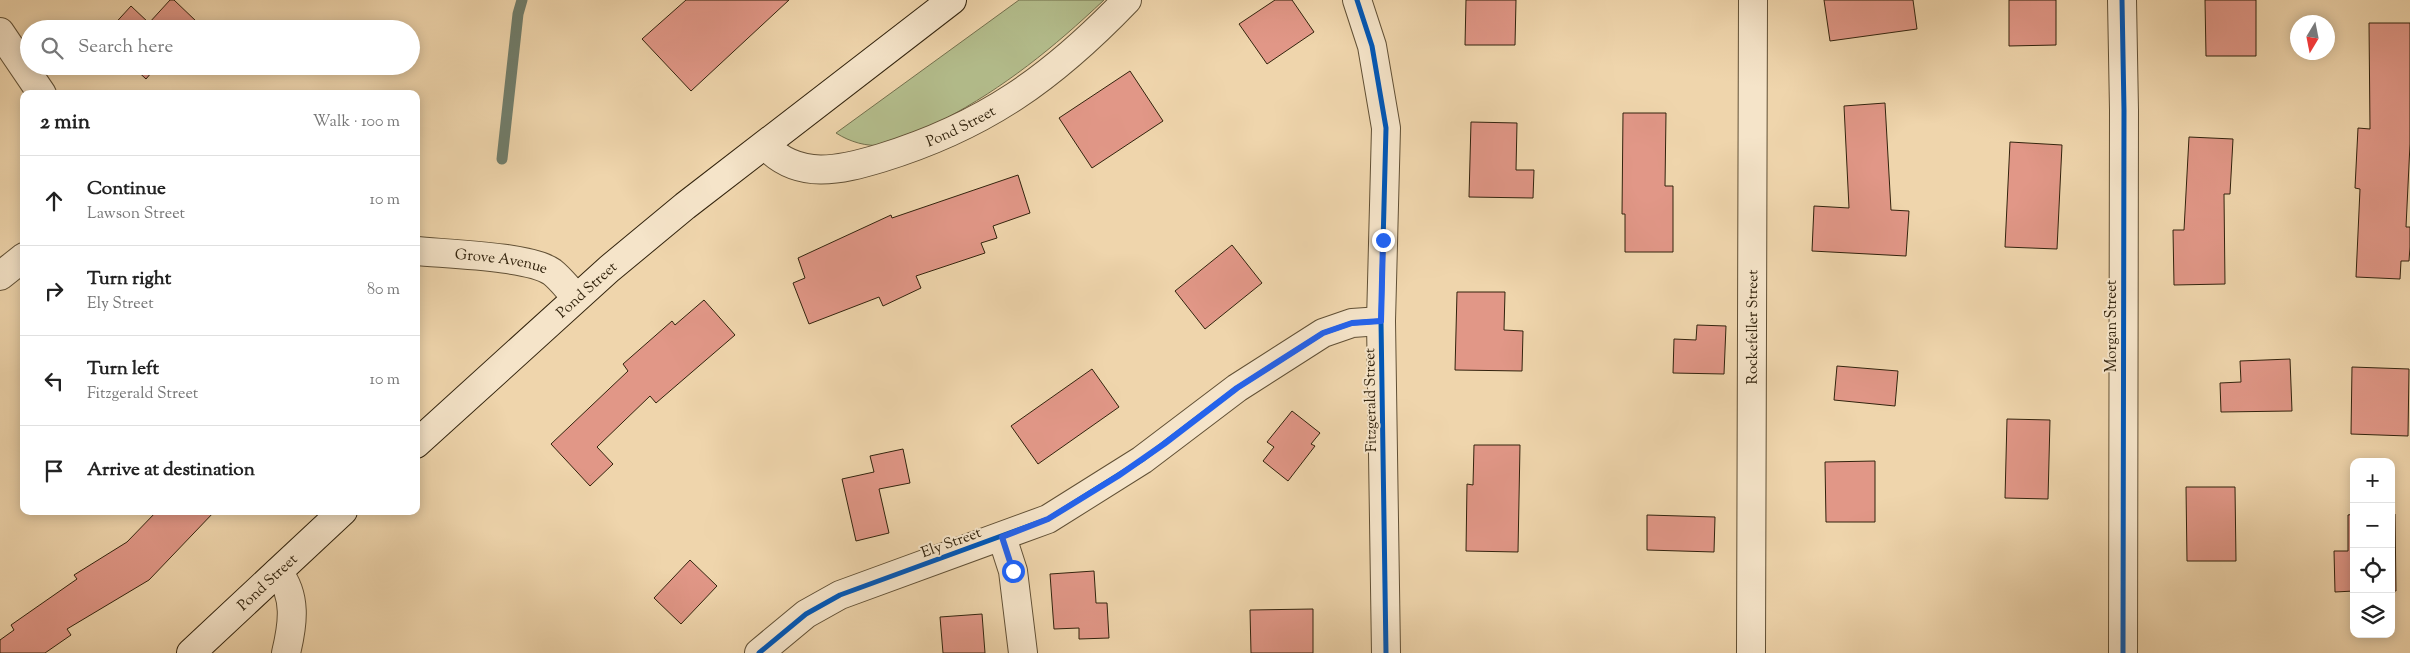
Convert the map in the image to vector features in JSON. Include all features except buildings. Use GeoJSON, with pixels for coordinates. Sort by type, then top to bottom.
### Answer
{"type":"FeatureCollection","features":[{"type":"Feature","properties":{"kind":"street","name":"Pond Street"},"geometry":{"type":"LineString","coordinates":[[420,440],[576,297],[679,212],[952,0]]}},
{"type":"Feature","properties":{"kind":"street","name":"Pond Street"},"geometry":{"type":"LineString","coordinates":[[765,145],[779,158],[791,164],[830,171],[848,168],[923,145],[972,123],[1026,90],[1093,34],[1127,0]]}},
{"type":"Feature","properties":{"kind":"street","name":"Fitzgerald Street"},"geometry":{"type":"LineString","coordinates":[[1357,0],[1374,55],[1386,128],[1381,321],[1386,653]]}},
{"type":"Feature","properties":{"kind":"street","name":"Rockefeller Street"},"geometry":{"type":"LineString","coordinates":[[1751,653],[1753,0]]}},
{"type":"Feature","properties":{"kind":"street","name":"Morgan Street"},"geometry":{"type":"LineString","coordinates":[[2122,0],[2124,110],[2123,653]]}},
{"type":"Feature","properties":{"kind":"street"},"geometry":{"type":"LineString","coordinates":[[0,32],[20,62]]}},
{"type":"Feature","properties":{"kind":"street"},"geometry":{"type":"LineString","coordinates":[[29,75],[39,90]]}},
{"type":"Feature","properties":{"kind":"street","name":"Grove Avenue"},"geometry":{"type":"LineString","coordinates":[[420,251],[519,261],[537,265],[552,272],[576,297]]}},
{"type":"Feature","properties":{"kind":"street"},"geometry":{"type":"LineString","coordinates":[[0,276],[20,260]]}},
{"type":"Feature","properties":{"kind":"street","name":"Ely Street"},"geometry":{"type":"LineString","coordinates":[[759,653],[806,614],[840,595],[1048,519],[1149,455],[1237,388],[1323,333],[1352,323],[1381,321]]}},
{"type":"Feature","properties":{"kind":"street","name":"Pond Street"},"geometry":{"type":"LineString","coordinates":[[191,653],[339,515]]}},
{"type":"Feature","properties":{"kind":"street"},"geometry":{"type":"LineString","coordinates":[[1002,537],[1013,571],[1022,653]]}},
{"type":"Feature","properties":{"kind":"street"},"geometry":{"type":"LineString","coordinates":[[278,572],[286,582],[292,610],[286,653]]}},
{"type":"Feature","properties":{"kind":"green space"},"geometry":{"type":"Polygon","coordinates":[[[1019,0],[1104,0],[1028,66],[966,107],[907,139],[891,144],[871,145],[847,139],[836,133],[1019,0]]]}},
{"type":"Feature","properties":{"kind":"waterway"},"geometry":{"type":"LineString","coordinates":[[502,159],[518,14],[522,0]]}},
{"type":"Feature","properties":{"kind":"cycle path"},"geometry":{"type":"LineString","coordinates":[[1357,0],[1372,46],[1386,128],[1381,321],[1386,653]]}},
{"type":"Feature","properties":{"kind":"cycle path"},"geometry":{"type":"LineString","coordinates":[[2122,0],[2124,110],[2123,653]]}},
{"type":"Feature","properties":{"kind":"cycle path"},"geometry":{"type":"LineString","coordinates":[[759,653],[806,614],[840,595],[1048,519],[1142,460],[1237,388],[1323,333],[1352,323],[1381,321]]}},
{"type":"Feature","properties":{"kind":"route"},"geometry":{"type":"LineString","coordinates":[[1013,571],[1002,537],[1048,519],[1118,476],[1164,444],[1237,388],[1323,333],[1352,323],[1367,320],[1381,321],[1383,240]]}}]}
